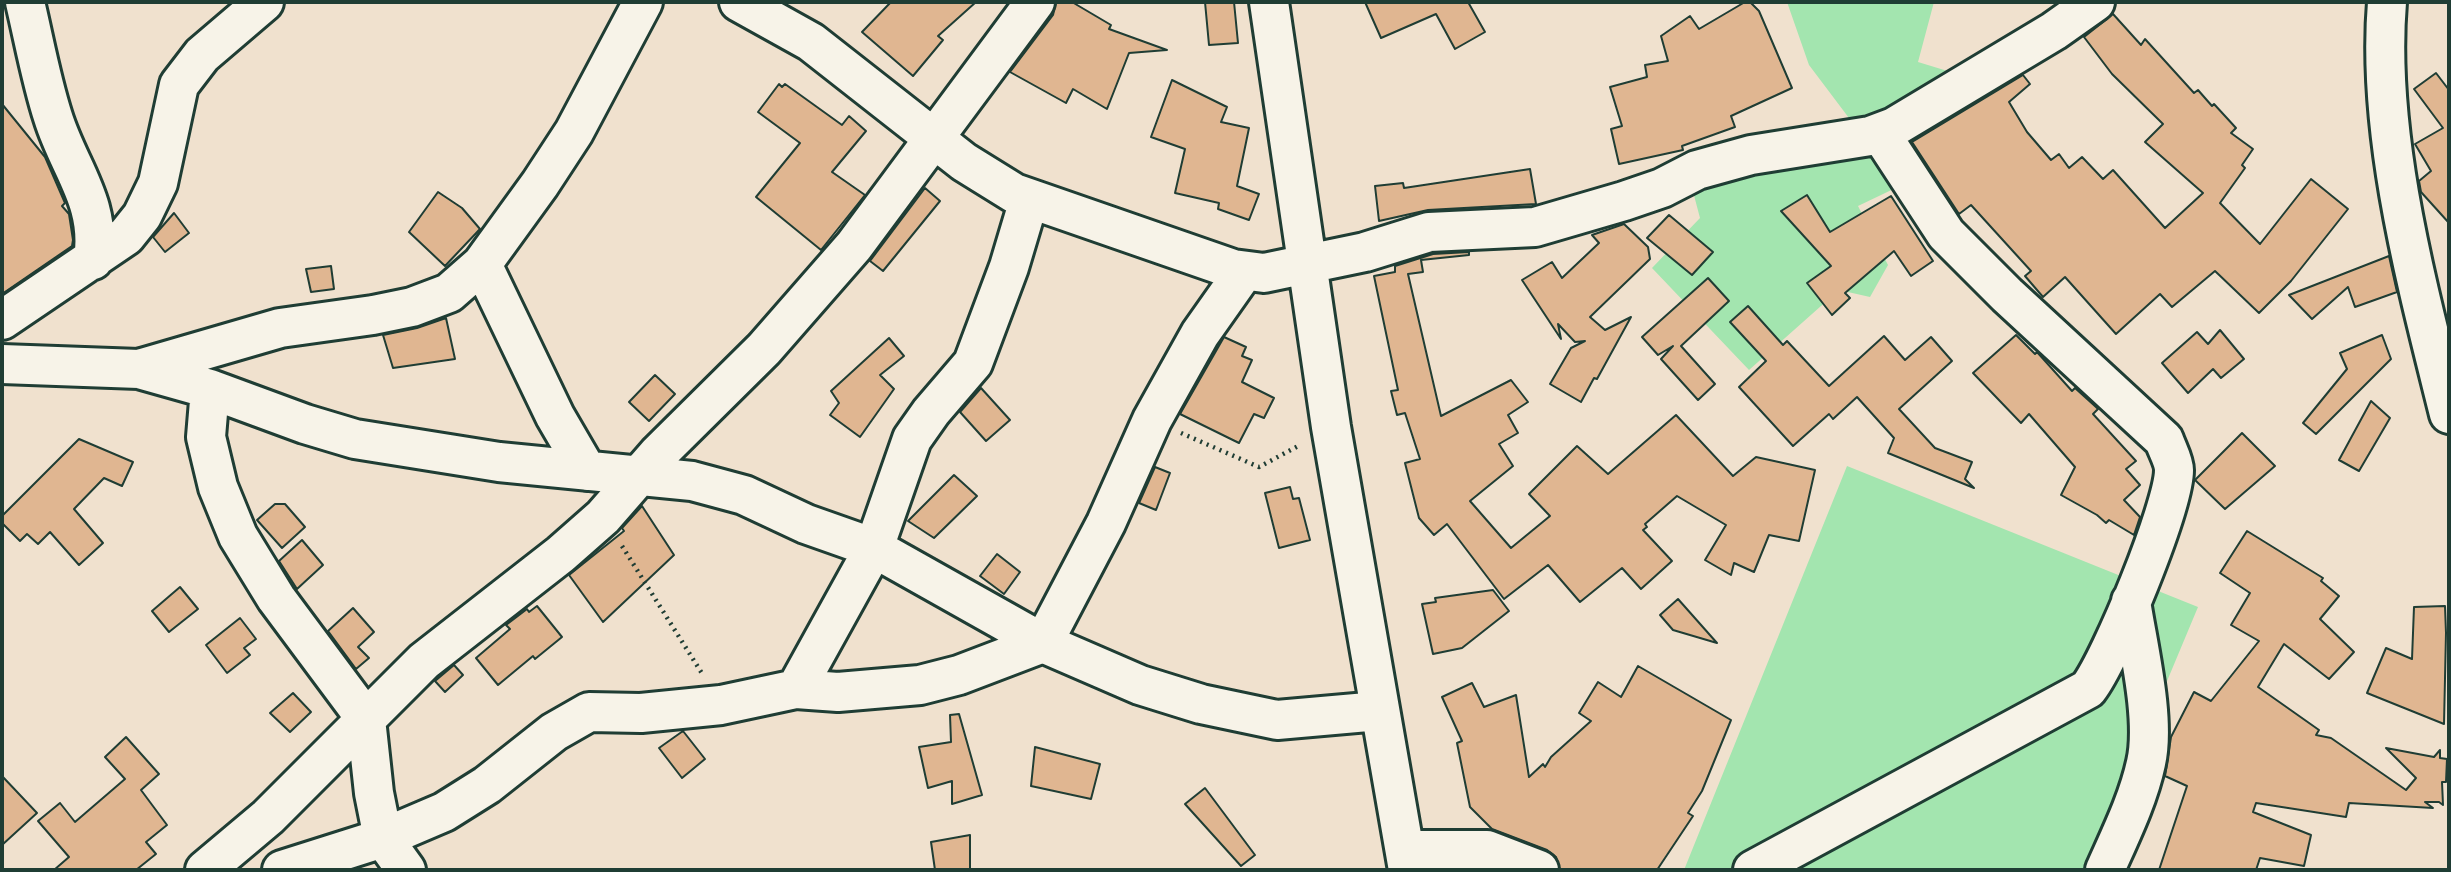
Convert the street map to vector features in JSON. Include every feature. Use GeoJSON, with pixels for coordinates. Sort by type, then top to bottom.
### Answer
{"type":"FeatureCollection","features":[{"type":"Feature","properties":{"kind":"street"},"geometry":{"type":"LineString","coordinates":[[25,2],[51,111],[91,209],[96,229],[93,260]]}},
{"type":"Feature","properties":{"kind":"street"},"geometry":{"type":"LineString","coordinates":[[2,320],[126,236],[150,200],[163,167],[179,85],[188,71],[264,2]]}},
{"type":"Feature","properties":{"kind":"street"},"geometry":{"type":"LineString","coordinates":[[139,369],[280,328],[412,307],[449,293],[482,264],[574,132],[643,2]]}},
{"type":"Feature","properties":{"kind":"street"},"geometry":{"type":"LineString","coordinates":[[739,2],[811,42],[933,135],[964,162],[1029,200],[1243,272],[1264,273],[1365,252],[1429,232],[1535,227],[1624,201],[1662,188],[1697,170],[1751,155],[1880,133],[2054,31],[2095,2]]}},
{"type":"Feature","properties":{"kind":"street"},"geometry":{"type":"LineString","coordinates":[[205,870],[268,817],[424,661],[561,554],[603,517],[764,349],[854,246],[933,135],[1035,2]]}},
{"type":"Feature","properties":{"kind":"street"},"geometry":{"type":"LineString","coordinates":[[1269,2],[1331,427],[1406,860],[1487,850],[1539,870]]}},
{"type":"Feature","properties":{"kind":"street"},"geometry":{"type":"LineString","coordinates":[[2387,2],[2385,89],[2417,276],[2449,414]]}},
{"type":"Feature","properties":{"kind":"street"},"geometry":{"type":"LineString","coordinates":[[1753,870],[2088,689],[2101,673],[2131,600],[2164,514],[2174,469],[2164,440],[2007,295],[1946,234],[1880,133]]}},
{"type":"Feature","properties":{"kind":"street"},"geometry":{"type":"LineString","coordinates":[[796,689],[874,548],[912,439],[931,412],[974,363],[1009,267],[1029,200]]}},
{"type":"Feature","properties":{"kind":"street"},"geometry":{"type":"LineString","coordinates":[[482,264],[555,416],[587,471]]}},
{"type":"Feature","properties":{"kind":"street"},"geometry":{"type":"LineString","coordinates":[[282,870],[383,838],[444,813],[487,785],[554,732],[589,712],[640,713],[721,705],[796,689],[838,692],[920,685],[959,676],[1043,643],[1106,523],[1152,420],[1200,334],[1243,272]]}},
{"type":"Feature","properties":{"kind":"street"},"geometry":{"type":"LineString","coordinates":[[2,364],[139,369],[210,388],[305,425],[355,439],[499,463],[692,481],[744,495],[806,524],[874,548],[1043,643],[1140,685],[1201,704],[1278,720],[1379,711]]}},
{"type":"Feature","properties":{"kind":"street"},"geometry":{"type":"LineString","coordinates":[[210,388],[206,437],[218,487],[238,536],[276,598],[366,719],[374,793],[383,838],[406,870]]}},
{"type":"Feature","properties":{"kind":"street"},"geometry":{"type":"LineString","coordinates":[[2105,870],[2128,819],[2147,762],[2147,706],[2131,600]]}},
{"type":"Feature","properties":{"kind":"path"},"geometry":{"type":"LineString","coordinates":[[1152,420],[1259,467],[1331,427]]}},
{"type":"Feature","properties":{"kind":"path"},"geometry":{"type":"LineString","coordinates":[[603,517],[721,705]]}},
{"type":"Feature","properties":{"kind":"green space"},"geometry":{"type":"Polygon","coordinates":[[[1787,2],[1934,2],[1918,62],[1954,73],[1855,126],[1809,65],[1787,2]]]}},
{"type":"Feature","properties":{"kind":"green space"},"geometry":{"type":"Polygon","coordinates":[[[1878,140],[1904,184],[1858,206],[1888,265],[1870,297],[1839,290],[1749,370],[1652,268],[1700,218],[1691,184],[1878,140]]]}},
{"type":"Feature","properties":{"kind":"green space"},"geometry":{"type":"Polygon","coordinates":[[[1847,466],[2198,607],[2088,870],[1684,870],[1847,466]]]}},
{"type":"Feature","properties":{"kind":"building"},"geometry":{"type":"Polygon","coordinates":[[[891,2],[976,2],[938,36],[943,40],[913,76],[862,32],[891,2]]]}},
{"type":"Feature","properties":{"kind":"building"},"geometry":{"type":"Polygon","coordinates":[[[1056,2],[1072,2],[1111,25],[1109,29],[1167,50],[1129,53],[1107,109],[1073,89],[1066,103],[1010,72],[1053,15],[1056,2]]]}},
{"type":"Feature","properties":{"kind":"building"},"geometry":{"type":"Polygon","coordinates":[[[1205,2],[1234,2],[1238,43],[1209,45],[1205,2]]]}},
{"type":"Feature","properties":{"kind":"building"},"geometry":{"type":"Polygon","coordinates":[[[1365,2],[1468,2],[1485,32],[1455,49],[1436,14],[1381,38],[1365,2]]]}},
{"type":"Feature","properties":{"kind":"building"},"geometry":{"type":"Polygon","coordinates":[[[1745,2],[1750,2],[1759,11],[1792,88],[1731,116],[1735,127],[1682,146],[1683,150],[1619,164],[1611,129],[1622,126],[1610,87],[1647,77],[1645,65],[1668,61],[1661,36],[1690,16],[1699,29],[1745,2]]]}},
{"type":"Feature","properties":{"kind":"building"},"geometry":{"type":"Polygon","coordinates":[[[2113,14],[2141,45],[2145,39],[2194,93],[2198,90],[2212,106],[2214,104],[2236,128],[2231,133],[2253,149],[2242,165],[2245,168],[2220,203],[2260,244],[2311,179],[2348,209],[2291,281],[2259,313],[2215,271],[2172,307],[2160,294],[2116,334],[2065,277],[2043,297],[2025,276],[2031,271],[1971,205],[1959,214],[1912,142],[2023,75],[2030,84],[2009,102],[2027,132],[2051,160],[2059,154],[2069,168],[2082,157],[2103,179],[2113,170],[2165,228],[2203,193],[2145,142],[2163,124],[2112,74],[2084,37],[2113,14]]]}},
{"type":"Feature","properties":{"kind":"building"},"geometry":{"type":"Polygon","coordinates":[[[2436,73],[2449,90],[2449,223],[2421,192],[2419,181],[2431,171],[2415,144],[2443,128],[2414,89],[2436,73]]]}},
{"type":"Feature","properties":{"kind":"building"},"geometry":{"type":"Polygon","coordinates":[[[1172,80],[1227,107],[1221,122],[1249,128],[1237,186],[1259,194],[1249,220],[1218,209],[1219,203],[1175,193],[1185,149],[1151,137],[1172,80]]]}},
{"type":"Feature","properties":{"kind":"building"},"geometry":{"type":"Polygon","coordinates":[[[779,84],[782,87],[785,84],[842,125],[849,116],[866,131],[832,172],[865,195],[821,250],[756,197],[800,143],[758,112],[779,84]]]}},
{"type":"Feature","properties":{"kind":"building"},"geometry":{"type":"Polygon","coordinates":[[[2,104],[45,157],[65,203],[62,206],[69,214],[73,240],[72,246],[2,294],[2,104]]]}},
{"type":"Feature","properties":{"kind":"building"},"geometry":{"type":"Polygon","coordinates":[[[1530,169],[1536,204],[1428,210],[1379,221],[1375,186],[1403,183],[1404,188],[1530,169]]]}},
{"type":"Feature","properties":{"kind":"building"},"geometry":{"type":"Polygon","coordinates":[[[925,188],[940,201],[883,271],[870,261],[925,188]]]}},
{"type":"Feature","properties":{"kind":"building"},"geometry":{"type":"Polygon","coordinates":[[[438,192],[462,208],[480,229],[445,266],[409,232],[438,192]]]}},
{"type":"Feature","properties":{"kind":"building"},"geometry":{"type":"Polygon","coordinates":[[[1807,195],[1830,232],[1891,196],[1933,261],[1911,276],[1894,251],[1845,293],[1850,298],[1832,315],[1807,283],[1831,266],[1781,211],[1807,195]]]}},
{"type":"Feature","properties":{"kind":"building"},"geometry":{"type":"Polygon","coordinates":[[[174,213],[189,233],[165,252],[153,237],[174,213]]]}},
{"type":"Feature","properties":{"kind":"building"},"geometry":{"type":"Polygon","coordinates":[[[1669,215],[1713,252],[1692,275],[1647,238],[1669,215]]]}},
{"type":"Feature","properties":{"kind":"building"},"geometry":{"type":"Polygon","coordinates":[[[1624,224],[1648,247],[1650,259],[1590,317],[1605,330],[1631,317],[1597,379],[1594,378],[1581,402],[1550,384],[1571,348],[1585,341],[1575,342],[1558,324],[1561,339],[1522,280],[1552,262],[1562,278],[1599,243],[1592,235],[1624,224]]]}},
{"type":"Feature","properties":{"kind":"building"},"geometry":{"type":"Polygon","coordinates":[[[1469,252],[1469,255],[1421,260],[1423,272],[1408,274],[1441,416],[1511,380],[1528,402],[1508,415],[1518,433],[1499,444],[1513,466],[1470,501],[1511,548],[1550,516],[1529,494],[1577,446],[1608,474],[1676,415],[1733,476],[1756,457],[1815,470],[1799,541],[1769,535],[1754,572],[1734,563],[1731,575],[1705,560],[1726,525],[1677,496],[1645,524],[1647,527],[1643,530],[1672,561],[1641,589],[1622,568],[1580,602],[1548,565],[1504,599],[1447,524],[1434,535],[1419,518],[1405,463],[1420,459],[1405,413],[1397,415],[1391,391],[1398,390],[1374,276],[1395,272],[1395,266],[1433,254],[1469,252]]]}},
{"type":"Feature","properties":{"kind":"building"},"geometry":{"type":"Polygon","coordinates":[[[2389,256],[2397,292],[2355,307],[2348,287],[2312,319],[2289,295],[2389,256]]]}},
{"type":"Feature","properties":{"kind":"building"},"geometry":{"type":"Polygon","coordinates":[[[331,266],[334,289],[311,292],[306,269],[331,266]]]}},
{"type":"Feature","properties":{"kind":"building"},"geometry":{"type":"Polygon","coordinates":[[[1708,278],[1729,301],[1681,346],[1715,384],[1698,400],[1661,359],[1673,346],[1658,355],[1642,337],[1708,278]]]}},
{"type":"Feature","properties":{"kind":"building"},"geometry":{"type":"Polygon","coordinates":[[[1748,306],[1783,345],[1787,341],[1829,386],[1884,336],[1905,360],[1931,337],[1952,361],[1899,409],[1935,448],[1972,462],[1965,479],[1974,488],[1888,453],[1894,438],[1857,397],[1833,419],[1829,414],[1793,446],[1739,387],[1766,361],[1730,322],[1748,306]]]}},
{"type":"Feature","properties":{"kind":"building"},"geometry":{"type":"Polygon","coordinates":[[[446,318],[455,359],[393,368],[383,335],[446,318]]]}},
{"type":"Feature","properties":{"kind":"building"},"geometry":{"type":"Polygon","coordinates":[[[2220,330],[2244,359],[2221,378],[2213,369],[2188,393],[2162,363],[2197,332],[2208,344],[2220,330]]]}},
{"type":"Feature","properties":{"kind":"building"},"geometry":{"type":"Polygon","coordinates":[[[2016,335],[2035,354],[2037,352],[2072,391],[2075,388],[2098,409],[2093,414],[2136,461],[2126,469],[2140,485],[2124,500],[2140,517],[2134,535],[2109,520],[2106,523],[2061,495],[2075,467],[2029,414],[2021,423],[1973,373],[2016,335]]]}},
{"type":"Feature","properties":{"kind":"building"},"geometry":{"type":"Polygon","coordinates":[[[2382,335],[2391,359],[2316,434],[2303,423],[2347,369],[2340,353],[2382,335]]]}},
{"type":"Feature","properties":{"kind":"building"},"geometry":{"type":"Polygon","coordinates":[[[1224,337],[1246,347],[1242,356],[1252,360],[1242,382],[1274,398],[1264,418],[1254,414],[1239,443],[1180,414],[1224,337]]]}},
{"type":"Feature","properties":{"kind":"building"},"geometry":{"type":"Polygon","coordinates":[[[889,338],[904,356],[880,375],[894,389],[860,437],[830,415],[839,403],[831,391],[889,338]]]}},
{"type":"Feature","properties":{"kind":"building"},"geometry":{"type":"Polygon","coordinates":[[[655,375],[675,394],[649,421],[629,402],[655,375]]]}},
{"type":"Feature","properties":{"kind":"building"},"geometry":{"type":"Polygon","coordinates":[[[981,388],[1010,420],[986,441],[960,412],[981,388]]]}},
{"type":"Feature","properties":{"kind":"building"},"geometry":{"type":"Polygon","coordinates":[[[2371,401],[2390,418],[2359,471],[2339,460],[2371,401]]]}},
{"type":"Feature","properties":{"kind":"building"},"geometry":{"type":"Polygon","coordinates":[[[2242,433],[2275,466],[2225,509],[2195,480],[2242,433]]]}},
{"type":"Feature","properties":{"kind":"building"},"geometry":{"type":"Polygon","coordinates":[[[79,439],[133,462],[122,486],[104,478],[74,509],[103,543],[79,565],[50,532],[38,544],[27,534],[20,541],[2,523],[2,516],[79,439]]]}},
{"type":"Feature","properties":{"kind":"building"},"geometry":{"type":"Polygon","coordinates":[[[1155,467],[1170,473],[1156,510],[1139,503],[1155,467]]]}},
{"type":"Feature","properties":{"kind":"building"},"geometry":{"type":"Polygon","coordinates":[[[954,475],[977,496],[934,538],[908,521],[954,475]]]}},
{"type":"Feature","properties":{"kind":"building"},"geometry":{"type":"Polygon","coordinates":[[[1290,487],[1293,499],[1299,498],[1310,540],[1279,548],[1265,493],[1290,487]]]}},
{"type":"Feature","properties":{"kind":"building"},"geometry":{"type":"Polygon","coordinates":[[[275,504],[285,504],[305,527],[282,548],[257,520],[275,504]]]}},
{"type":"Feature","properties":{"kind":"building"},"geometry":{"type":"Polygon","coordinates":[[[642,506],[674,555],[603,622],[569,575],[624,531],[622,528],[642,506]]]}},
{"type":"Feature","properties":{"kind":"building"},"geometry":{"type":"Polygon","coordinates":[[[2247,531],[2323,578],[2321,581],[2339,596],[2320,619],[2354,652],[2329,679],[2284,644],[2258,687],[2319,730],[2316,735],[2331,738],[2406,790],[2416,778],[2386,748],[2434,757],[2440,750],[2440,758],[2447,759],[2446,782],[2442,782],[2443,805],[2439,802],[2425,802],[2433,808],[2349,803],[2346,817],[2256,803],[2253,812],[2311,835],[2304,866],[2260,858],[2256,870],[2159,870],[2187,786],[2165,776],[2171,737],[2194,692],[2211,701],[2259,641],[2231,625],[2250,593],[2220,573],[2247,531]]]}},
{"type":"Feature","properties":{"kind":"building"},"geometry":{"type":"Polygon","coordinates":[[[302,540],[323,565],[297,589],[279,561],[302,540]]]}},
{"type":"Feature","properties":{"kind":"building"},"geometry":{"type":"Polygon","coordinates":[[[997,554],[1020,572],[1004,594],[980,576],[997,554]]]}},
{"type":"Feature","properties":{"kind":"building"},"geometry":{"type":"Polygon","coordinates":[[[180,587],[198,609],[169,632],[152,611],[180,587]]]}},
{"type":"Feature","properties":{"kind":"building"},"geometry":{"type":"Polygon","coordinates":[[[1493,590],[1509,611],[1462,648],[1433,654],[1422,604],[1436,602],[1435,598],[1493,590]]]}},
{"type":"Feature","properties":{"kind":"building"},"geometry":{"type":"Polygon","coordinates":[[[1678,599],[1717,643],[1673,630],[1660,615],[1678,599]]]}},
{"type":"Feature","properties":{"kind":"building"},"geometry":{"type":"Polygon","coordinates":[[[537,606],[562,637],[535,659],[533,656],[498,685],[476,658],[510,629],[506,625],[527,609],[529,612],[537,606]]]}},
{"type":"Feature","properties":{"kind":"building"},"geometry":{"type":"Polygon","coordinates":[[[2445,606],[2444,724],[2367,693],[2386,648],[2412,659],[2414,607],[2445,606]]]}},
{"type":"Feature","properties":{"kind":"building"},"geometry":{"type":"Polygon","coordinates":[[[353,608],[374,632],[358,647],[369,658],[356,669],[328,631],[353,608]]]}},
{"type":"Feature","properties":{"kind":"building"},"geometry":{"type":"Polygon","coordinates":[[[240,618],[256,639],[244,648],[250,655],[227,673],[206,645],[240,618]]]}},
{"type":"Feature","properties":{"kind":"building"},"geometry":{"type":"Polygon","coordinates":[[[454,665],[463,675],[445,692],[435,681],[454,665]]]}},
{"type":"Feature","properties":{"kind":"building"},"geometry":{"type":"Polygon","coordinates":[[[1638,666],[1731,720],[1702,791],[1688,813],[1693,816],[1657,870],[1560,870],[1556,857],[1547,850],[1492,829],[1470,807],[1457,743],[1462,741],[1442,697],[1472,683],[1484,707],[1516,695],[1529,777],[1543,764],[1545,767],[1551,757],[1591,721],[1579,713],[1598,682],[1621,697],[1638,666]]]}},
{"type":"Feature","properties":{"kind":"building"},"geometry":{"type":"Polygon","coordinates":[[[293,693],[311,712],[290,732],[270,713],[293,693]]]}},
{"type":"Feature","properties":{"kind":"building"},"geometry":{"type":"Polygon","coordinates":[[[959,714],[982,795],[952,804],[952,781],[928,788],[919,747],[951,742],[950,715],[959,714]]]}},
{"type":"Feature","properties":{"kind":"building"},"geometry":{"type":"Polygon","coordinates":[[[683,731],[705,759],[682,778],[659,748],[683,731]]]}},
{"type":"Feature","properties":{"kind":"building"},"geometry":{"type":"Polygon","coordinates":[[[126,737],[159,774],[141,790],[167,825],[146,842],[156,854],[136,870],[54,870],[69,857],[38,821],[60,803],[75,822],[125,779],[105,757],[126,737]]]}},
{"type":"Feature","properties":{"kind":"building"},"geometry":{"type":"Polygon","coordinates":[[[1035,747],[1100,764],[1091,799],[1031,786],[1035,747]]]}},
{"type":"Feature","properties":{"kind":"building"},"geometry":{"type":"Polygon","coordinates":[[[2,776],[37,813],[2,845],[2,776]]]}},
{"type":"Feature","properties":{"kind":"building"},"geometry":{"type":"Polygon","coordinates":[[[1205,788],[1255,855],[1241,866],[1185,804],[1205,788]]]}},
{"type":"Feature","properties":{"kind":"building"},"geometry":{"type":"Polygon","coordinates":[[[970,835],[970,870],[935,870],[931,842],[970,835]]]}}]}
